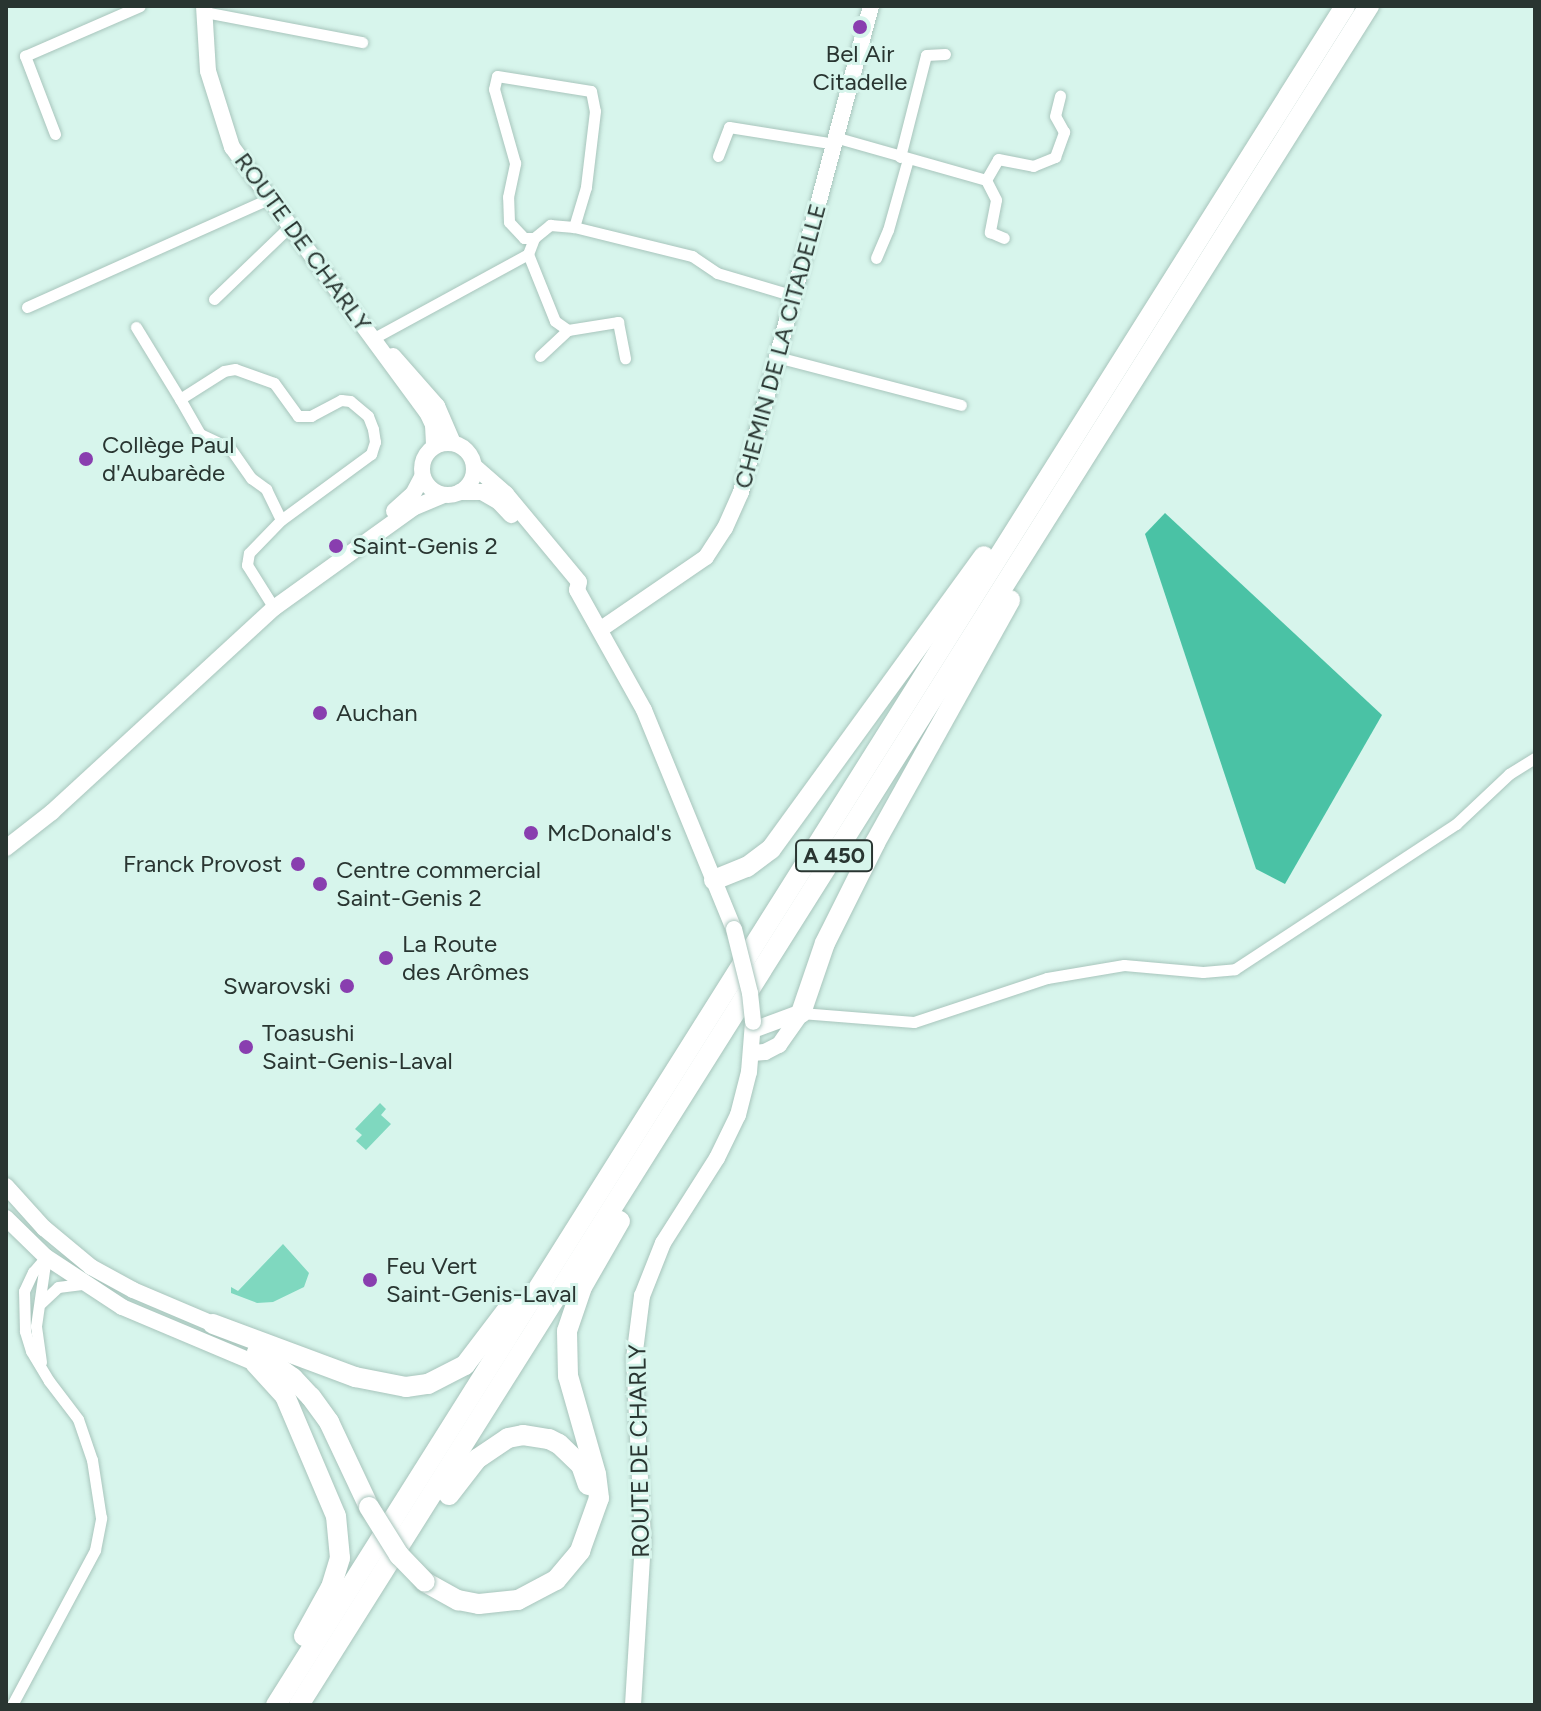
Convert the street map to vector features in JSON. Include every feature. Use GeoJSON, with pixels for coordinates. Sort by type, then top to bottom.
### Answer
{"type":"FeatureCollection","features":[{"type":"Feature","properties":{"kind":"highway","name":"A 450"},"geometry":{"type":"LineString","coordinates":[[276,1705],[1345,6]]}},
{"type":"Feature","properties":{"kind":"highway","name":"A 450"},"geometry":{"type":"LineString","coordinates":[[299,1705],[1369,6]]}},
{"type":"Feature","properties":{"kind":"highway"},"geometry":{"type":"LineString","coordinates":[[801,1013],[825,943],[881,830],[1050,535],[1048,516]]}},
{"type":"Feature","properties":{"kind":"highway"},"geometry":{"type":"LineString","coordinates":[[714,880],[747,867],[771,849],[994,542],[1013,533]]}},
{"type":"Feature","properties":{"kind":"highway"},"geometry":{"type":"LineString","coordinates":[[593,1508],[599,1498],[596,1474],[568,1376],[567,1331],[582,1287],[650,1169],[649,1149]]}},
{"type":"Feature","properties":{"kind":"highway"},"geometry":{"type":"LineString","coordinates":[[213,1324],[379,1384],[406,1387],[428,1384],[465,1365],[479,1352],[566,1224],[585,1213]]}},
{"type":"Feature","properties":{"kind":"highway"},"geometry":{"type":"LineString","coordinates":[[213,1324],[311,1397],[329,1422],[369,1507],[399,1555],[425,1582],[458,1600],[479,1604],[518,1600],[536,1592],[571,1565],[590,1528],[593,1508],[588,1479],[571,1454],[549,1439],[523,1435],[508,1438],[477,1459],[391,1581],[376,1585]]}},
{"type":"Feature","properties":{"kind":"highway"},"geometry":{"type":"LineString","coordinates":[[264,1362],[295,1415],[332,1505],[340,1541],[340,1558],[331,1587],[265,1705]]}},
{"type":"Feature","properties":{"kind":"main road","name":"CHEMIN DE LA CITADELLE"},"geometry":{"type":"LineString","coordinates":[[601,629],[706,557],[725,528],[741,492],[871,6]]}},
{"type":"Feature","properties":{"kind":"main road","name":"ROUTE DE CHARLY"},"geometry":{"type":"LineString","coordinates":[[204,9],[208,71],[232,147],[427,412],[433,425],[434,446]]}},
{"type":"Feature","properties":{"kind":"main road","name":"ROUTE DE CHARLY"},"geometry":{"type":"LineString","coordinates":[[374,338],[410,372],[437,406],[453,443]]}},
{"type":"Feature","properties":{"kind":"main road"},"geometry":{"type":"LineString","coordinates":[[6,848],[52,812],[272,605],[403,504],[422,477],[423,460],[434,446],[453,443],[467,451],[474,466],[471,481],[460,492],[443,495],[413,508],[272,605]]}},
{"type":"Feature","properties":{"kind":"main road","name":"ROUTE DE CHARLY"},"geometry":{"type":"LineString","coordinates":[[474,466],[506,494],[579,582],[577,590],[644,710],[734,929],[750,993],[752,1053],[738,1115],[717,1158],[663,1243],[642,1296],[634,1359],[643,1540],[633,1705]]}},
{"type":"Feature","properties":{"kind":"main road"},"geometry":{"type":"LineString","coordinates":[[422,477],[430,489],[443,495]]}},
{"type":"Feature","properties":{"kind":"main road","name":"ROUTE DE CHARLY"},"geometry":{"type":"LineString","coordinates":[[460,492],[482,492],[499,502],[568,588],[577,590]]}},
{"type":"Feature","properties":{"kind":"main road"},"geometry":{"type":"LineString","coordinates":[[753,1026],[801,1013]]}},
{"type":"Feature","properties":{"kind":"main road"},"geometry":{"type":"LineString","coordinates":[[752,1053],[765,1052],[779,1045],[801,1013]]}},
{"type":"Feature","properties":{"kind":"main road"},"geometry":{"type":"LineString","coordinates":[[6,1186],[44,1228],[91,1267]]}},
{"type":"Feature","properties":{"kind":"main road"},"geometry":{"type":"LineString","coordinates":[[6,1218],[46,1257],[122,1307],[264,1362]]}},
{"type":"Feature","properties":{"kind":"main road"},"geometry":{"type":"LineString","coordinates":[[44,1228],[46,1257]]}},
{"type":"Feature","properties":{"kind":"main road"},"geometry":{"type":"LineString","coordinates":[[46,1257],[70,1256],[133,1290],[213,1324]]}},
{"type":"Feature","properties":{"kind":"street"},"geometry":{"type":"LineString","coordinates":[[55,134],[25,56],[140,6]]}},
{"type":"Feature","properties":{"kind":"street"},"geometry":{"type":"LineString","coordinates":[[204,9],[362,42]]}},
{"type":"Feature","properties":{"kind":"street"},"geometry":{"type":"LineString","coordinates":[[876,258],[888,230],[926,55],[945,54]]}},
{"type":"Feature","properties":{"kind":"street"},"geometry":{"type":"LineString","coordinates":[[534,238],[524,238],[509,222],[508,197],[515,163],[494,89],[497,76],[591,91],[595,111],[586,187],[574,227]]}},
{"type":"Feature","properties":{"kind":"street"},"geometry":{"type":"LineString","coordinates":[[986,180],[998,159],[1033,166],[1055,157],[1064,132],[1055,116],[1060,96]]}},
{"type":"Feature","properties":{"kind":"street"},"geometry":{"type":"LineString","coordinates":[[718,156],[729,127],[836,141],[986,180],[996,200],[990,232],[1004,238]]}},
{"type":"Feature","properties":{"kind":"street"},"geometry":{"type":"LineString","coordinates":[[27,307],[269,199]]}},
{"type":"Feature","properties":{"kind":"street"},"geometry":{"type":"LineString","coordinates":[[374,338],[528,254],[534,238],[550,225],[574,227],[692,256],[717,273],[794,296]]}},
{"type":"Feature","properties":{"kind":"street"},"geometry":{"type":"LineString","coordinates":[[214,299],[290,226]]}},
{"type":"Feature","properties":{"kind":"street"},"geometry":{"type":"LineString","coordinates":[[528,254],[555,321],[568,330]]}},
{"type":"Feature","properties":{"kind":"street"},"geometry":{"type":"LineString","coordinates":[[540,356],[568,330],[618,322],[625,358]]}},
{"type":"Feature","properties":{"kind":"street"},"geometry":{"type":"LineString","coordinates":[[136,327],[200,434],[230,448],[251,478],[266,489],[281,520]]}},
{"type":"Feature","properties":{"kind":"street"},"geometry":{"type":"LineString","coordinates":[[777,357],[961,405]]}},
{"type":"Feature","properties":{"kind":"street"},"geometry":{"type":"LineString","coordinates":[[180,399],[224,371],[235,369],[274,383],[298,416],[311,416],[341,400],[350,401],[368,416],[375,442],[371,454],[281,520],[246,559],[272,605]]}},
{"type":"Feature","properties":{"kind":"street"},"geometry":{"type":"LineString","coordinates":[[801,1013],[914,1022],[1047,978],[1124,965],[1219,973],[1235,969],[1456,824],[1509,774],[1535,758]]}},
{"type":"Feature","properties":{"kind":"street"},"geometry":{"type":"LineString","coordinates":[[43,1370],[36,1326],[46,1257]]}},
{"type":"Feature","properties":{"kind":"street"},"geometry":{"type":"LineString","coordinates":[[12,1705],[95,1550],[101,1518],[92,1460],[78,1419],[43,1370],[25,1331],[24,1291],[33,1272],[46,1257]]}},
{"type":"Feature","properties":{"kind":"street"},"geometry":{"type":"LineString","coordinates":[[38,1307],[58,1287],[86,1284]]}},
{"type":"Feature","properties":{"kind":"green space"},"geometry":{"type":"Polygon","coordinates":[[[1165,513],[1382,715],[1285,884],[1256,869],[1145,534],[1165,513]]]}},
{"type":"Feature","properties":{"kind":"green space"},"geometry":{"type":"Polygon","coordinates":[[[380,1103],[386,1109],[381,1115],[391,1124],[366,1150],[356,1141],[362,1135],[355,1129],[380,1103]]]}},
{"type":"Feature","properties":{"kind":"green space"},"geometry":{"type":"Polygon","coordinates":[[[283,1244],[309,1273],[304,1287],[273,1302],[257,1303],[231,1293],[231,1287],[238,1291],[283,1244]]]}},
{"type":"Feature","properties":{"kind":"place","name":"Bel Air Citadelle"},"geometry":{"type":"Point","coordinates":[860,27]}},
{"type":"Feature","properties":{"kind":"place","name":"Collège Paul d'Aubarède"},"geometry":{"type":"Point","coordinates":[86,459]}},
{"type":"Feature","properties":{"kind":"place","name":"Saint-Genis 2"},"geometry":{"type":"Point","coordinates":[336,546]}},
{"type":"Feature","properties":{"kind":"place","name":"Auchan"},"geometry":{"type":"Point","coordinates":[320,713]}},
{"type":"Feature","properties":{"kind":"place","name":"McDonald's"},"geometry":{"type":"Point","coordinates":[531,833]}},
{"type":"Feature","properties":{"kind":"place","name":"Franck Provost"},"geometry":{"type":"Point","coordinates":[298,864]}},
{"type":"Feature","properties":{"kind":"place","name":"Centre commercial Saint-Genis 2"},"geometry":{"type":"Point","coordinates":[320,884]}},
{"type":"Feature","properties":{"kind":"place","name":"La Route des Arômes"},"geometry":{"type":"Point","coordinates":[386,958]}},
{"type":"Feature","properties":{"kind":"place","name":"Swarovski"},"geometry":{"type":"Point","coordinates":[347,986]}},
{"type":"Feature","properties":{"kind":"place","name":"Toasushi Saint-Genis-Laval"},"geometry":{"type":"Point","coordinates":[246,1047]}},
{"type":"Feature","properties":{"kind":"place","name":"Feu Vert Saint-Genis-Laval"},"geometry":{"type":"Point","coordinates":[370,1280]}}]}
